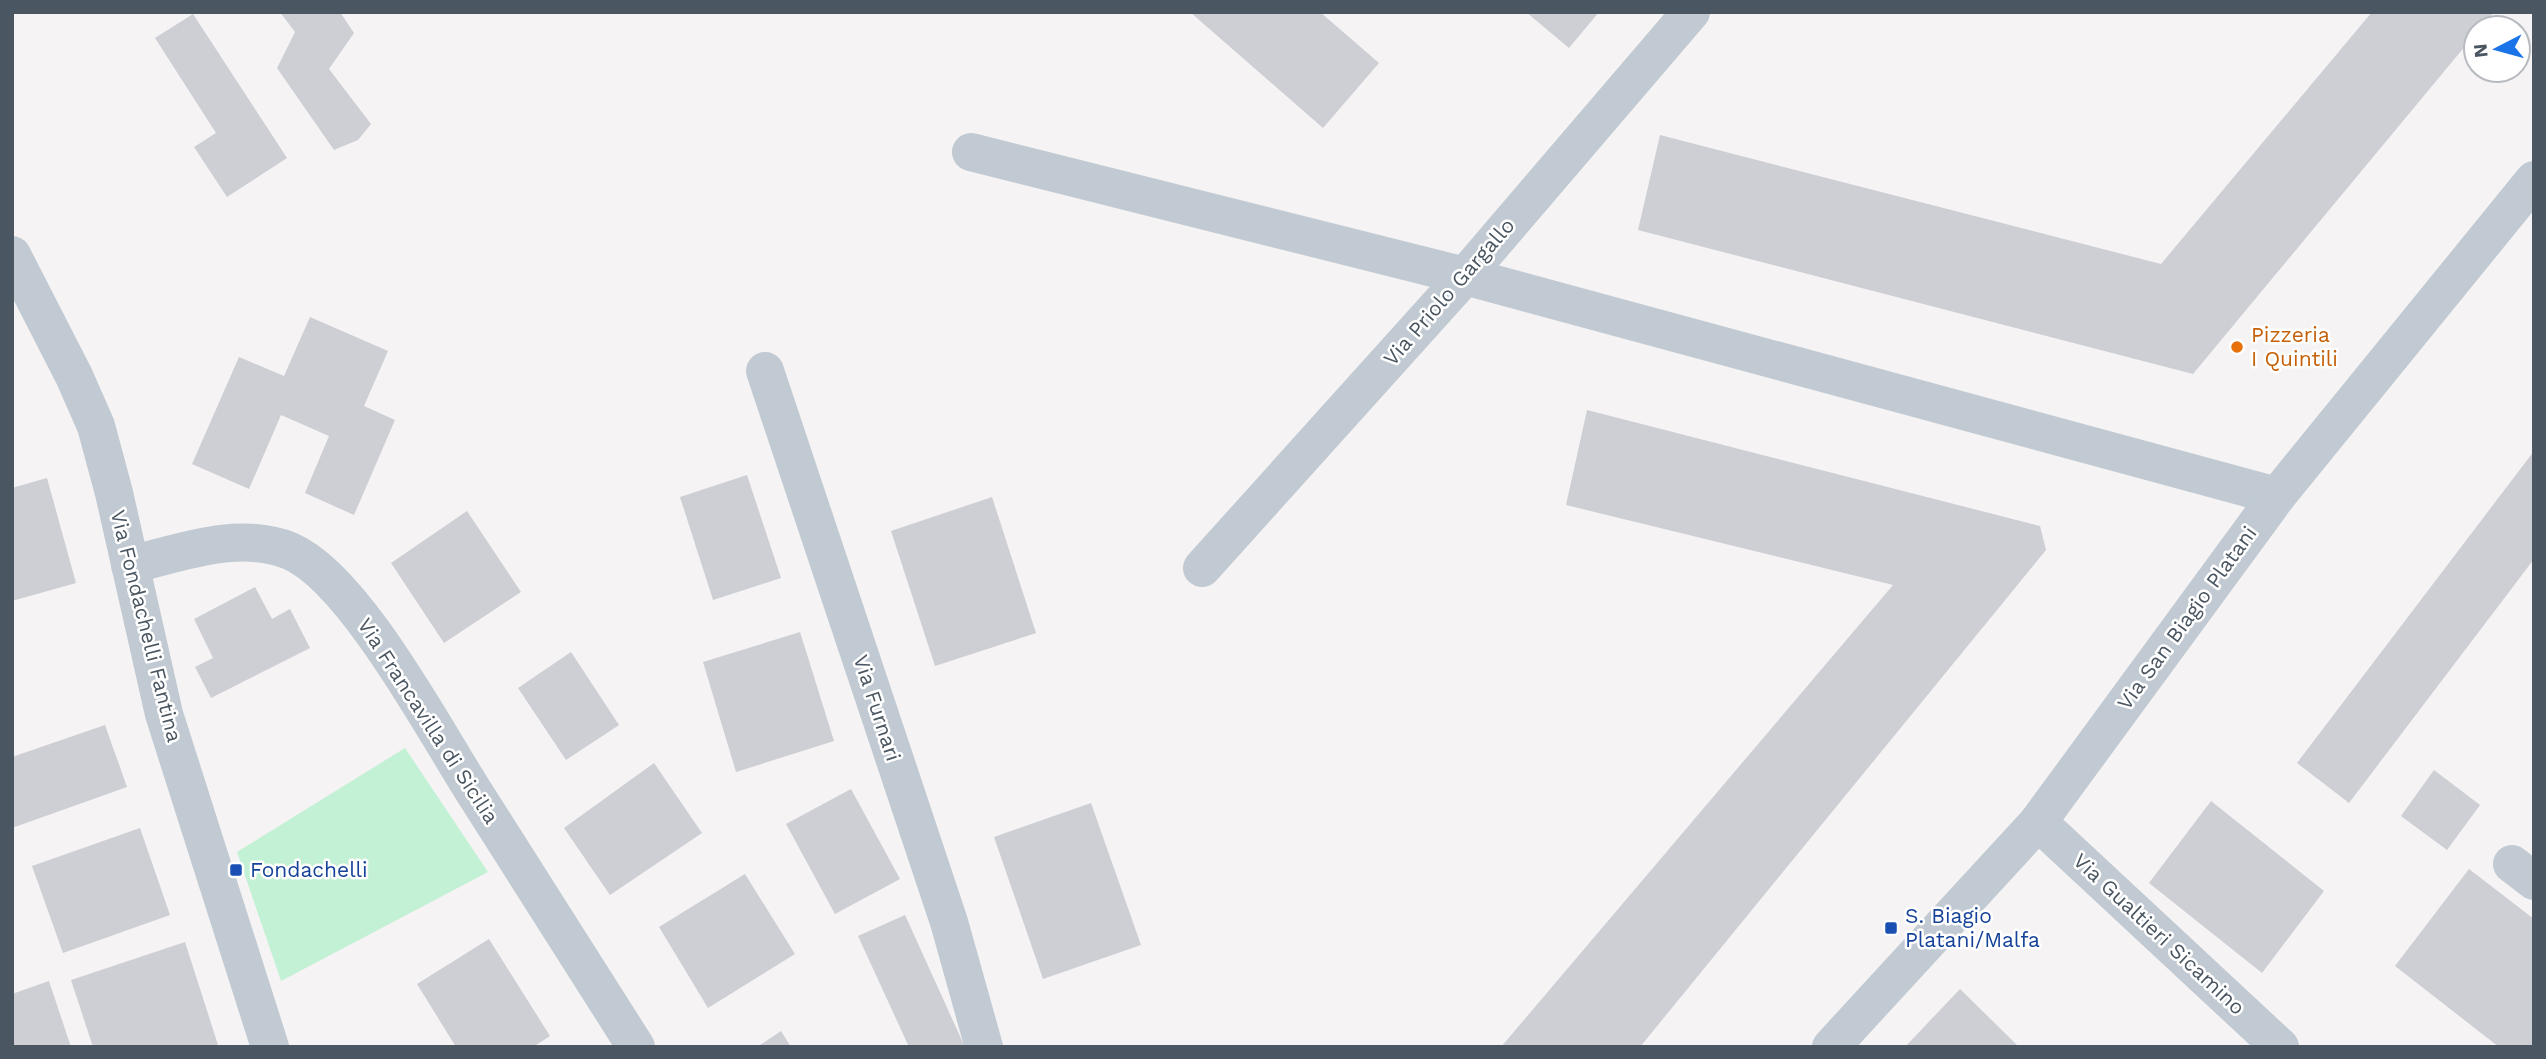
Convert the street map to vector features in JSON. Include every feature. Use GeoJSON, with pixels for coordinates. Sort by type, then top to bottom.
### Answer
{"type":"FeatureCollection","features":[{"type":"Feature","properties":{"kind":"street","name":"Via Priolo Gargallo"},"geometry":{"type":"LineString","coordinates":[[1202,568],[1465,276],[1691,12]]}},
{"type":"Feature","properties":{"kind":"street"},"geometry":{"type":"LineString","coordinates":[[971,152],[1465,276],[2277,496]]}},
{"type":"Feature","properties":{"kind":"street","name":"Via San Biagio Platani"},"geometry":{"type":"LineString","coordinates":[[1831,1047],[2038,822],[2277,496],[2534,180]]}},
{"type":"Feature","properties":{"kind":"street","name":"Via Fondachelli Fantina"},"geometry":{"type":"LineString","coordinates":[[12,256],[74,376],[96,426],[164,714],[271,1047]]}},
{"type":"Feature","properties":{"kind":"street","name":"Via Furnari"},"geometry":{"type":"LineString","coordinates":[[765,370],[949,922],[984,1047]]}},
{"type":"Feature","properties":{"kind":"street","name":"Via Francavilla di Sicilia"},"geometry":{"type":"LineString","coordinates":[[130,565],[241,542],[275,545],[308,560],[322,572],[382,646],[636,1047]]}},
{"type":"Feature","properties":{"kind":"street","name":"Via Gualtieri Sicamino"},"geometry":{"type":"LineString","coordinates":[[2038,822],[2280,1047]]}},
{"type":"Feature","properties":{"kind":"green space"},"geometry":{"type":"Polygon","coordinates":[[[405,748],[488,872],[281,981],[237,852],[405,748]]]}},
{"type":"Feature","properties":{"kind":"building"},"geometry":{"type":"Polygon","coordinates":[[[280,12],[340,12],[354,33],[329,69],[371,124],[358,140],[334,150],[277,68],[295,32],[280,12]]]}},
{"type":"Feature","properties":{"kind":"building"},"geometry":{"type":"Polygon","coordinates":[[[1190,12],[1320,12],[1379,63],[1323,128],[1190,12]]]}},
{"type":"Feature","properties":{"kind":"building"},"geometry":{"type":"Polygon","coordinates":[[[1526,12],[1599,12],[1569,48],[1526,12]]]}},
{"type":"Feature","properties":{"kind":"building"},"geometry":{"type":"Polygon","coordinates":[[[2372,12],[2494,12],[2462,14],[2462,50],[2193,374],[1638,230],[1660,135],[2161,264],[2372,12]]]}},
{"type":"Feature","properties":{"kind":"building"},"geometry":{"type":"Polygon","coordinates":[[[193,14],[287,158],[227,197],[194,147],[216,133],[155,38],[193,14]]]}},
{"type":"Feature","properties":{"kind":"building"},"geometry":{"type":"Polygon","coordinates":[[[310,317],[388,351],[364,406],[395,420],[354,515],[305,493],[329,436],[281,415],[249,489],[192,464],[239,357],[284,376],[310,317]]]}},
{"type":"Feature","properties":{"kind":"building"},"geometry":{"type":"Polygon","coordinates":[[[1587,410],[2040,526],[2046,550],[1640,1047],[1501,1047],[1893,585],[1566,505],[1587,410]]]}},
{"type":"Feature","properties":{"kind":"building"},"geometry":{"type":"Polygon","coordinates":[[[2534,451],[2534,559],[2349,803],[2297,763],[2534,451]]]}},
{"type":"Feature","properties":{"kind":"building"},"geometry":{"type":"Polygon","coordinates":[[[747,475],[781,578],[713,600],[680,497],[747,475]]]}},
{"type":"Feature","properties":{"kind":"building"},"geometry":{"type":"Polygon","coordinates":[[[47,478],[76,583],[12,601],[12,488],[47,478]]]}},
{"type":"Feature","properties":{"kind":"building"},"geometry":{"type":"Polygon","coordinates":[[[992,497],[1036,633],[935,666],[891,531],[992,497]]]}},
{"type":"Feature","properties":{"kind":"building"},"geometry":{"type":"Polygon","coordinates":[[[467,511],[521,592],[444,643],[391,563],[467,511]]]}},
{"type":"Feature","properties":{"kind":"building"},"geometry":{"type":"Polygon","coordinates":[[[255,587],[272,619],[290,609],[310,648],[211,698],[195,667],[213,658],[194,619],[255,587]]]}},
{"type":"Feature","properties":{"kind":"building"},"geometry":{"type":"Polygon","coordinates":[[[800,632],[834,741],[736,772],[703,662],[800,632]]]}},
{"type":"Feature","properties":{"kind":"building"},"geometry":{"type":"Polygon","coordinates":[[[571,652],[619,725],[566,760],[518,688],[571,652]]]}},
{"type":"Feature","properties":{"kind":"building"},"geometry":{"type":"Polygon","coordinates":[[[105,725],[127,787],[12,828],[12,757],[105,725]]]}},
{"type":"Feature","properties":{"kind":"building"},"geometry":{"type":"Polygon","coordinates":[[[654,763],[702,833],[610,895],[564,828],[654,763]]]}},
{"type":"Feature","properties":{"kind":"building"},"geometry":{"type":"Polygon","coordinates":[[[2434,770],[2480,805],[2447,850],[2401,816],[2434,770]]]}},
{"type":"Feature","properties":{"kind":"building"},"geometry":{"type":"Polygon","coordinates":[[[851,789],[900,879],[835,914],[786,824],[851,789]]]}},
{"type":"Feature","properties":{"kind":"building"},"geometry":{"type":"Polygon","coordinates":[[[2211,801],[2324,891],[2262,973],[2149,883],[2211,801]]]}},
{"type":"Feature","properties":{"kind":"building"},"geometry":{"type":"Polygon","coordinates":[[[1091,803],[1141,945],[1043,979],[994,837],[1091,803]]]}},
{"type":"Feature","properties":{"kind":"building"},"geometry":{"type":"Polygon","coordinates":[[[140,828],[170,915],[63,953],[32,866],[140,828]]]}},
{"type":"Feature","properties":{"kind":"building"},"geometry":{"type":"Polygon","coordinates":[[[2469,869],[2534,919],[2534,1047],[2499,1047],[2395,966],[2469,869]]]}},
{"type":"Feature","properties":{"kind":"building"},"geometry":{"type":"Polygon","coordinates":[[[745,874],[795,954],[708,1008],[659,927],[745,874]]]}},
{"type":"Feature","properties":{"kind":"building"},"geometry":{"type":"Polygon","coordinates":[[[905,915],[964,1045],[960,1047],[909,1047],[858,936],[905,915]]]}},
{"type":"Feature","properties":{"kind":"building"},"geometry":{"type":"Polygon","coordinates":[[[489,939],[550,1036],[533,1047],[456,1047],[417,984],[489,939]]]}},
{"type":"Feature","properties":{"kind":"building"},"geometry":{"type":"Polygon","coordinates":[[[185,942],[218,1045],[93,1047],[71,980],[185,942]]]}},
{"type":"Feature","properties":{"kind":"building"},"geometry":{"type":"Polygon","coordinates":[[[49,981],[71,1047],[12,1047],[12,994],[49,981]]]}},
{"type":"Feature","properties":{"kind":"building"},"geometry":{"type":"Polygon","coordinates":[[[1960,989],[2019,1047],[1905,1047],[1960,989]]]}},
{"type":"Feature","properties":{"kind":"building"},"geometry":{"type":"Polygon","coordinates":[[[781,1031],[791,1047],[757,1047],[781,1031]]]}},
{"type":"Feature","properties":{"kind":"place","name":"Pizzeria I Quintili"},"geometry":{"type":"Point","coordinates":[2237,347]}},
{"type":"Feature","properties":{"kind":"place","name":"Fondachelli"},"geometry":{"type":"Point","coordinates":[236,870]}},
{"type":"Feature","properties":{"kind":"place","name":"S. Biagio Platani/Malfa"},"geometry":{"type":"Point","coordinates":[1891,928]}}]}
